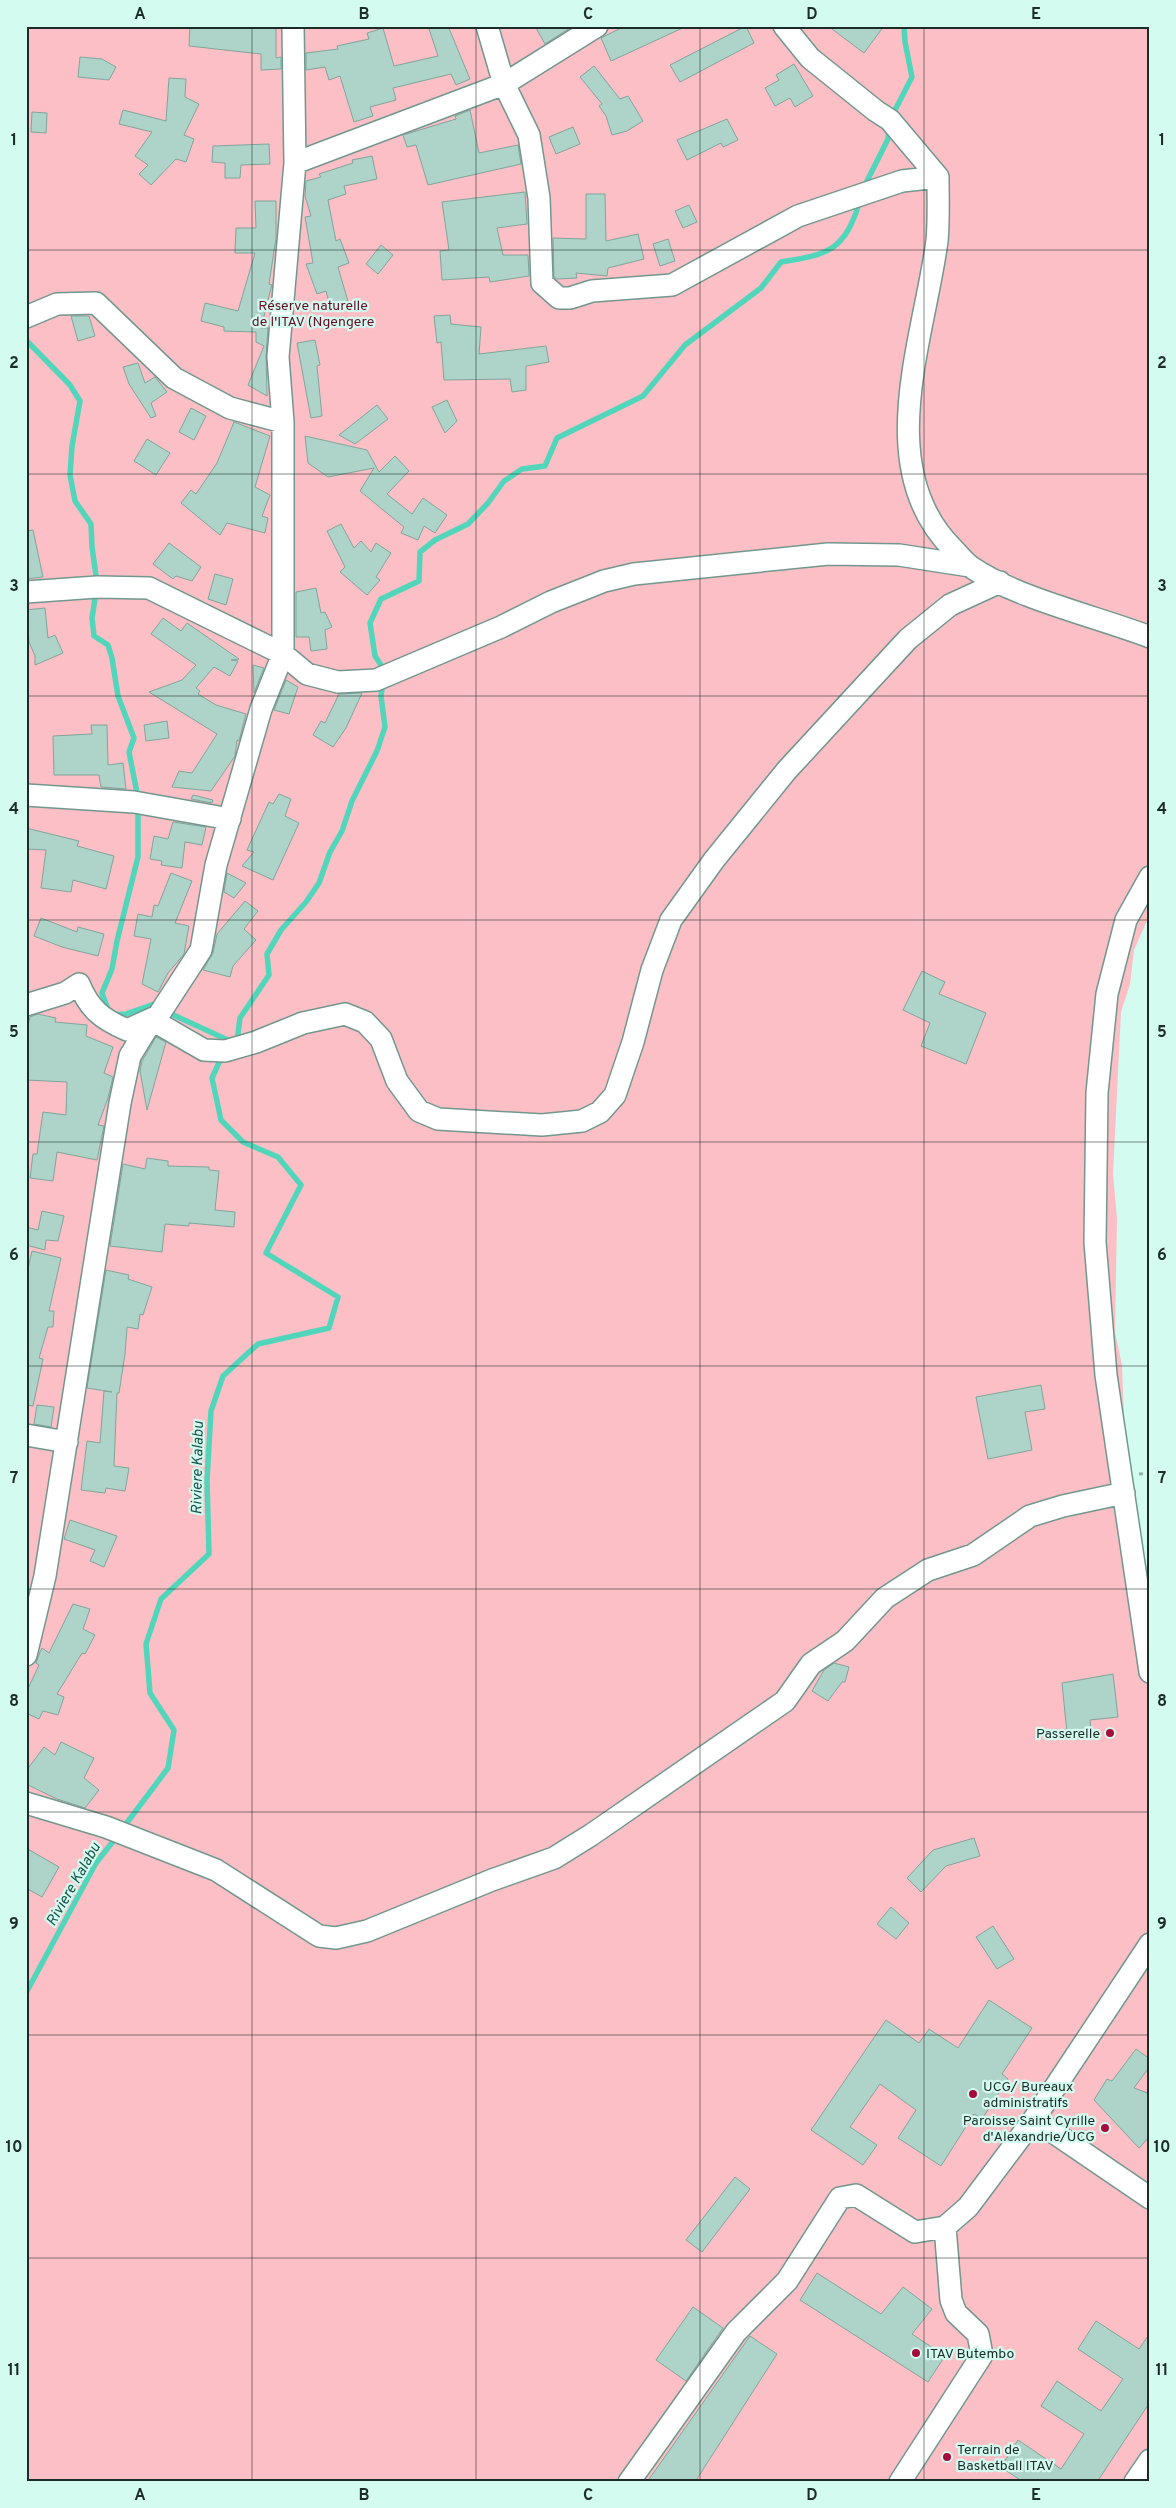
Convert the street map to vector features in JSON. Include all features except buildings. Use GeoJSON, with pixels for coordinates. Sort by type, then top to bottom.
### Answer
{"type":"FeatureCollection","features":[{"type":"Feature","properties":{"kind":"street"},"geometry":{"type":"LineString","coordinates":[[26,1655],[45,1576],[88,1295],[130,1056],[158,1012],[188,972],[200,950],[216,865],[260,709],[283,654],[283,422],[278,357],[295,163],[293,26]]}},
{"type":"Feature","properties":{"kind":"street"},"geometry":{"type":"LineString","coordinates":[[487,26],[504,84],[530,135],[539,198],[542,283],[559,298],[570,298],[592,291],[672,286],[798,216],[902,181],[938,177]]}},
{"type":"Feature","properties":{"kind":"street"},"geometry":{"type":"LineString","coordinates":[[295,163],[504,84],[597,26]]}},
{"type":"Feature","properties":{"kind":"street"},"geometry":{"type":"LineString","coordinates":[[784,26],[810,58],[890,120],[938,177],[937,239],[907,417],[909,458],[918,497],[939,535],[970,566],[1000,582],[1036,598],[1150,637]]}},
{"type":"Feature","properties":{"kind":"street"},"geometry":{"type":"LineString","coordinates":[[26,317],[57,304],[96,303],[174,378],[230,408],[283,422]]}},
{"type":"Feature","properties":{"kind":"street"},"geometry":{"type":"LineString","coordinates":[[26,592],[97,587],[149,588],[283,654],[307,674],[338,682],[386,676],[501,627],[551,602],[604,581],[634,574],[828,554],[899,555],[970,566]]}},
{"type":"Feature","properties":{"kind":"street"},"geometry":{"type":"LineString","coordinates":[[158,1012],[204,1050],[225,1051],[256,1042],[303,1023],[345,1014],[364,1022],[381,1039],[397,1081],[419,1111],[438,1119],[542,1125],[582,1121],[600,1112],[615,1095],[633,1042],[652,970],[671,920],[714,860],[787,770],[908,639],[950,604],[1000,582]]}},
{"type":"Feature","properties":{"kind":"street"},"geometry":{"type":"LineString","coordinates":[[26,795],[142,804],[230,819]]}},
{"type":"Feature","properties":{"kind":"street"},"geometry":{"type":"LineString","coordinates":[[1150,877],[1126,920],[1107,994],[1098,1093],[1095,1242],[1106,1375],[1150,1672]]}},
{"type":"Feature","properties":{"kind":"street"},"geometry":{"type":"LineString","coordinates":[[26,1005],[65,993],[79,984],[86,1002],[106,1021],[127,1030],[158,1012]]}},
{"type":"Feature","properties":{"kind":"street"},"geometry":{"type":"LineString","coordinates":[[26,1435],[67,1442]]}},
{"type":"Feature","properties":{"kind":"street"},"geometry":{"type":"LineString","coordinates":[[26,1803],[122,1833],[216,1870],[319,1936],[336,1938],[367,1931],[492,1880],[554,1858],[591,1835],[785,1701],[811,1664],[845,1641],[885,1598],[928,1570],[973,1555],[1030,1516],[1062,1506],[1124,1494]]}},
{"type":"Feature","properties":{"kind":"street"},"geometry":{"type":"LineString","coordinates":[[629,2482],[736,2332],[787,2281],[840,2198],[856,2194],[915,2232],[945,2227],[968,2207],[1034,2118],[1150,1944]]}},
{"type":"Feature","properties":{"kind":"street"},"geometry":{"type":"LineString","coordinates":[[1034,2118],[1150,2198]]}},
{"type":"Feature","properties":{"kind":"street"},"geometry":{"type":"LineString","coordinates":[[900,2482],[982,2355],[978,2334],[956,2313],[951,2300],[945,2227]]}},
{"type":"Feature","properties":{"kind":"street"},"geometry":{"type":"LineString","coordinates":[[1136,2482],[1150,2460]]}},
{"type":"Feature","properties":{"kind":"green space","name":"Réserve naturelle de l'ITAV (Ngengere"},"geometry":{"type":"Polygon","coordinates":[[[26,26],[1150,26],[1150,914],[1134,950],[1130,984],[1121,1012],[1113,1174],[1117,1219],[1115,1332],[1122,1365],[1124,1421],[1150,1599],[1150,2482],[26,2482],[26,26]]]}},
{"type":"Feature","properties":{"kind":"waterway"},"geometry":{"type":"LineString","coordinates":[[892,116],[912,77],[904,26]]}},
{"type":"Feature","properties":{"kind":"waterway"},"geometry":{"type":"LineString","coordinates":[[864,187],[888,139],[889,127]]}},
{"type":"Feature","properties":{"kind":"waterway"},"geometry":{"type":"LineString","coordinates":[[385,671],[375,656],[370,623],[381,599],[419,581],[420,552],[435,540],[468,524],[488,503],[504,481],[522,469],[545,466],[557,438],[643,396],[685,345],[761,288],[781,262],[812,256],[833,247],[848,230],[860,201]]}},
{"type":"Feature","properties":{"kind":"waterway"},"geometry":{"type":"LineString","coordinates":[[26,340],[70,385],[80,401],[72,446],[70,475],[75,501],[91,524],[97,583]]}},
{"type":"Feature","properties":{"kind":"waterway"},"geometry":{"type":"LineString","coordinates":[[96,592],[92,618],[94,636],[108,645],[118,696],[134,738],[129,752],[138,798]]}},
{"type":"Feature","properties":{"kind":"waterway"},"geometry":{"type":"LineString","coordinates":[[237,1041],[240,1018],[269,975],[267,954],[281,930],[306,902],[319,883],[330,852],[342,831],[352,801],[377,751],[385,727],[381,696],[383,682]]}},
{"type":"Feature","properties":{"kind":"waterway"},"geometry":{"type":"LineString","coordinates":[[138,807],[138,857],[112,969],[102,993],[110,1015],[126,1014],[154,1004],[159,1008]]}},
{"type":"Feature","properties":{"kind":"waterway"},"geometry":{"type":"LineString","coordinates":[[167,1012],[230,1041]]}},
{"type":"Feature","properties":{"kind":"waterway","name":"Riviere Kalabu"},"geometry":{"type":"LineString","coordinates":[[123,1828],[168,1768],[174,1730],[150,1693],[146,1644],[161,1599],[209,1554],[207,1480],[211,1411],[223,1376],[258,1344],[329,1328],[338,1297],[266,1253],[301,1185],[278,1157],[243,1142],[221,1120],[212,1078],[222,1056]]}},
{"type":"Feature","properties":{"kind":"waterway","name":"Riviere Kalabu"},"geometry":{"type":"LineString","coordinates":[[26,1993],[96,1863],[118,1835]]}},
{"type":"Feature","properties":{"kind":"place","name":"Passerelle"},"geometry":{"type":"Point","coordinates":[1110,1733]}},
{"type":"Feature","properties":{"kind":"place","name":"UCG/ Bureaux administratifs"},"geometry":{"type":"Point","coordinates":[973,2094]}},
{"type":"Feature","properties":{"kind":"place","name":"Paroisse Saint Cyrille d'Alexandrie/UCG"},"geometry":{"type":"Point","coordinates":[1105,2128]}},
{"type":"Feature","properties":{"kind":"place","name":"ITAV Butembo"},"geometry":{"type":"Point","coordinates":[916,2353]}},
{"type":"Feature","properties":{"kind":"place","name":"Terrain de Basketball ITAV"},"geometry":{"type":"Point","coordinates":[947,2457]}}]}
